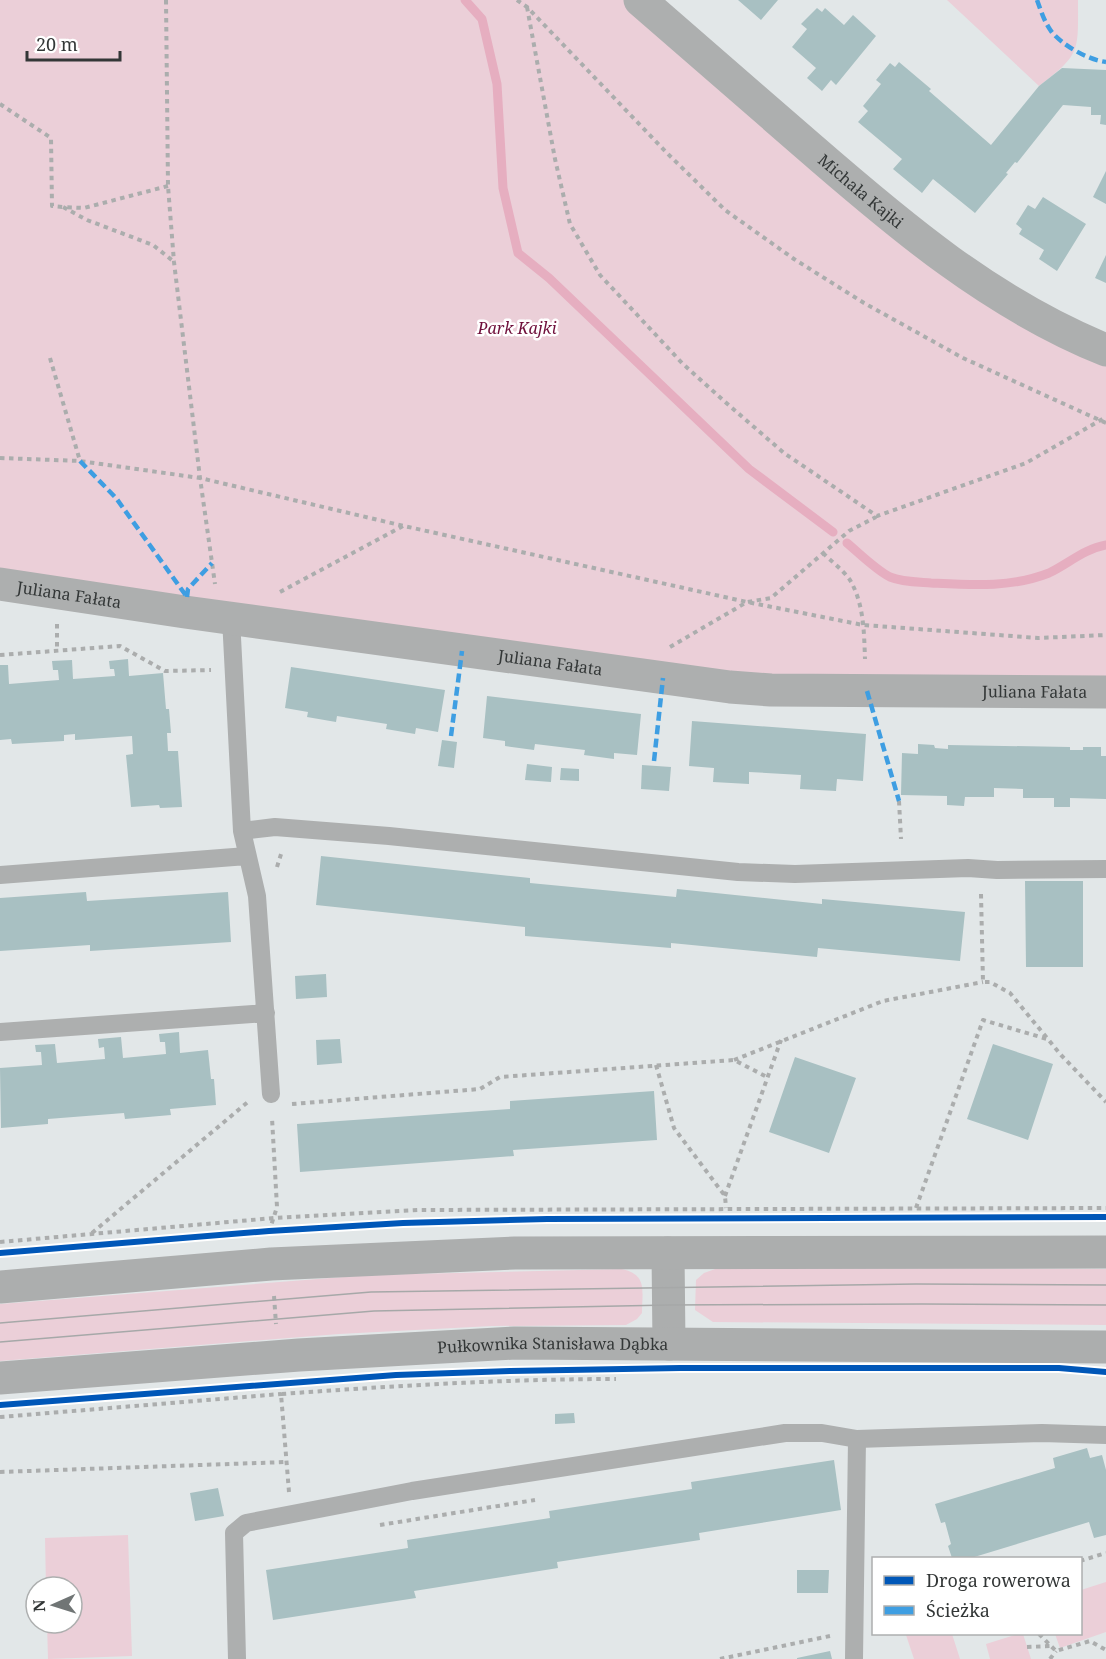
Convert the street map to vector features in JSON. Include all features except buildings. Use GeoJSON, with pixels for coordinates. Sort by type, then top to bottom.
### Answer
{"type":"FeatureCollection","features":[{"type":"Feature","properties":{"kind":"street","name":"Michała Kajki"},"geometry":{"type":"LineString","coordinates":[[640,0],[885,213],[949,262],[1006,301],[1052,326],[1106,350]]}},
{"type":"Feature","properties":{"kind":"street","name":"Juliana Fałata"},"geometry":{"type":"LineString","coordinates":[[0,584],[730,687],[771,690],[1106,692]]}},
{"type":"Feature","properties":{"kind":"street"},"geometry":{"type":"LineString","coordinates":[[0,1287],[271,1264],[515,1253],[1106,1252]]}},
{"type":"Feature","properties":{"kind":"street"},"geometry":{"type":"LineString","coordinates":[[668,1253],[669,1344]]}},
{"type":"Feature","properties":{"kind":"street","name":"Pułkownika Stanisława Dąbka"},"geometry":{"type":"LineString","coordinates":[[0,1378],[280,1378],[515,1343],[1106,1347]]}},
{"type":"Feature","properties":{"kind":"lane"},"geometry":{"type":"LineString","coordinates":[[231,618],[242,831],[257,896],[271,1094]]}},
{"type":"Feature","properties":{"kind":"lane"},"geometry":{"type":"LineString","coordinates":[[242,831],[275,827],[366,834],[738,872],[795,874],[968,868],[1106,869]]}},
{"type":"Feature","properties":{"kind":"lane"},"geometry":{"type":"LineString","coordinates":[[0,874],[247,856]]}},
{"type":"Feature","properties":{"kind":"lane"},"geometry":{"type":"LineString","coordinates":[[0,1032],[266,1013]]}},
{"type":"Feature","properties":{"kind":"lane"},"geometry":{"type":"LineString","coordinates":[[237,1659],[234,1533],[246,1522],[412,1491],[784,1433],[822,1433],[857,1439],[1042,1433],[1106,1434]]}},
{"type":"Feature","properties":{"kind":"lane"},"geometry":{"type":"LineString","coordinates":[[854,1659],[857,1439]]}},
{"type":"Feature","properties":{"kind":"path"},"geometry":{"type":"LineString","coordinates":[[166,0],[168,186],[174,262],[216,591],[231,618],[404,526]]}},
{"type":"Feature","properties":{"kind":"path"},"geometry":{"type":"LineString","coordinates":[[517,0],[527,7],[673,159],[734,216],[864,303],[963,358],[1106,423]]}},
{"type":"Feature","properties":{"kind":"path"},"geometry":{"type":"LineString","coordinates":[[527,7],[555,159],[570,224],[600,275],[682,363],[724,401],[784,453],[877,516]]}},
{"type":"Feature","properties":{"kind":"path"},"geometry":{"type":"LineString","coordinates":[[0,104],[51,138],[52,206],[84,208],[168,186]]}},
{"type":"Feature","properties":{"kind":"path"},"geometry":{"type":"LineString","coordinates":[[63,207],[87,220],[153,245],[174,262]]}},
{"type":"Feature","properties":{"kind":"path"},"geometry":{"type":"LineString","coordinates":[[50,358],[80,461]]}},
{"type":"Feature","properties":{"kind":"path"},"geometry":{"type":"LineString","coordinates":[[663,678],[658,654],[747,602],[771,598],[849,531],[877,516],[1026,463],[1106,417]]}},
{"type":"Feature","properties":{"kind":"path"},"geometry":{"type":"LineString","coordinates":[[0,458],[80,461],[200,478],[404,526],[747,602],[863,625],[1038,638],[1106,635]]}},
{"type":"Feature","properties":{"kind":"path"},"geometry":{"type":"LineString","coordinates":[[823,553],[849,579],[860,603],[863,625]]}},
{"type":"Feature","properties":{"kind":"path"},"geometry":{"type":"LineString","coordinates":[[57,621],[57,651]]}},
{"type":"Feature","properties":{"kind":"path"},"geometry":{"type":"LineString","coordinates":[[0,655],[120,646],[165,670],[215,670]]}},
{"type":"Feature","properties":{"kind":"path"},"geometry":{"type":"LineString","coordinates":[[898,801],[901,839]]}},
{"type":"Feature","properties":{"kind":"path"},"geometry":{"type":"LineString","coordinates":[[277,872],[279,858],[288,843]]}},
{"type":"Feature","properties":{"kind":"path"},"geometry":{"type":"LineString","coordinates":[[981,892],[983,982]]}},
{"type":"Feature","properties":{"kind":"path"},"geometry":{"type":"LineString","coordinates":[[290,1104],[480,1089],[500,1077],[734,1060],[883,1001],[983,982],[990,982],[1010,993],[1106,1102]]}},
{"type":"Feature","properties":{"kind":"path"},"geometry":{"type":"LineString","coordinates":[[916,1208],[983,1020],[1049,1040]]}},
{"type":"Feature","properties":{"kind":"path"},"geometry":{"type":"LineString","coordinates":[[724,1196],[781,1040]]}},
{"type":"Feature","properties":{"kind":"path"},"geometry":{"type":"LineString","coordinates":[[734,1060],[768,1077]]}},
{"type":"Feature","properties":{"kind":"path"},"geometry":{"type":"LineString","coordinates":[[656,1065],[674,1128],[724,1196],[726,1208]]}},
{"type":"Feature","properties":{"kind":"path"},"geometry":{"type":"LineString","coordinates":[[90,1234],[250,1101]]}},
{"type":"Feature","properties":{"kind":"path"},"geometry":{"type":"LineString","coordinates":[[0,1242],[274,1218],[419,1210],[1106,1208]]}},
{"type":"Feature","properties":{"kind":"path"},"geometry":{"type":"LineString","coordinates":[[257,1232],[279,1230]]}},
{"type":"Feature","properties":{"kind":"path"},"geometry":{"type":"LineString","coordinates":[[0,1472],[286,1462],[269,1231]]}},
{"type":"Feature","properties":{"kind":"path"},"geometry":{"type":"LineString","coordinates":[[0,1417],[396,1386],[549,1379],[617,1379]]}},
{"type":"Feature","properties":{"kind":"path"},"geometry":{"type":"LineString","coordinates":[[372,1526],[547,1498]]}},
{"type":"Feature","properties":{"kind":"path"},"geometry":{"type":"LineString","coordinates":[[1082,1560],[1106,1552]]}},
{"type":"Feature","properties":{"kind":"path"},"geometry":{"type":"LineString","coordinates":[[720,1659],[835,1635]]}},
{"type":"Feature","properties":{"kind":"path"},"geometry":{"type":"LineString","coordinates":[[1041,1635],[1056,1651]]}},
{"type":"Feature","properties":{"kind":"path"},"geometry":{"type":"LineString","coordinates":[[1050,1659],[1056,1651],[1090,1641],[1106,1650]]}},
{"type":"Feature","properties":{"kind":"path"},"geometry":{"type":"LineString","coordinates":[[1027,1647],[1052,1646]]}},
{"type":"Feature","properties":{"kind":"green space","name":"Park Kajki"},"geometry":{"type":"Polygon","coordinates":[[[0,0],[640,0],[885,213],[1106,350],[1106,692],[771,690],[0,584],[0,0]]]}},
{"type":"Feature","properties":{"kind":"green space"},"geometry":{"type":"Polygon","coordinates":[[[947,0],[1078,0],[1077,42],[1070,58],[1039,86],[947,0]]]}},
{"type":"Feature","properties":{"kind":"green space"},"geometry":{"type":"Polygon","coordinates":[[[718,1268],[1106,1269],[1106,1325],[713,1322],[695,1310],[696,1280],[704,1273],[718,1268]]]}},
{"type":"Feature","properties":{"kind":"green space"},"geometry":{"type":"Polygon","coordinates":[[[621,1269],[636,1275],[642,1285],[642,1313],[626,1325],[492,1326],[339,1334],[0,1361],[0,1304],[369,1275],[621,1269]]]}},
{"type":"Feature","properties":{"kind":"green space"},"geometry":{"type":"Polygon","coordinates":[[[128,1535],[132,1656],[48,1659],[47,1635],[84,1635],[84,1575],[46,1575],[45,1538],[128,1535]]]}},
{"type":"Feature","properties":{"kind":"green space"},"geometry":{"type":"Polygon","coordinates":[[[1106,1582],[1106,1632],[1060,1648],[1055,1635],[1082,1635],[1082,1590],[1106,1582]]]}},
{"type":"Feature","properties":{"kind":"green space"},"geometry":{"type":"Polygon","coordinates":[[[906,1635],[952,1635],[960,1659],[914,1659],[906,1635]]]}},
{"type":"Feature","properties":{"kind":"green space"},"geometry":{"type":"Polygon","coordinates":[[[1015,1635],[1023,1635],[1031,1659],[990,1659],[986,1644],[1015,1635]]]}},
{"type":"Feature","properties":{"kind":"waterway"},"geometry":{"type":"LineString","coordinates":[[465,0],[482,19],[497,84],[503,188],[518,253],[549,278],[749,469],[833,532]]}},
{"type":"Feature","properties":{"kind":"waterway"},"geometry":{"type":"LineString","coordinates":[[847,543],[879,570],[895,579],[976,585],[1035,578],[1049,573],[1083,553],[1106,545]]}},
{"type":"Feature","properties":{"kind":"tram line"},"geometry":{"type":"LineString","coordinates":[[0,1323],[371,1292],[916,1284],[1106,1285]]}},
{"type":"Feature","properties":{"kind":"tram line"},"geometry":{"type":"LineString","coordinates":[[0,1342],[374,1311],[669,1305],[1106,1305]]}},
{"type":"Feature","properties":{"kind":"marked path"},"geometry":{"type":"LineString","coordinates":[[1037,0],[1046,23],[1056,36],[1084,55],[1106,62]]}},
{"type":"Feature","properties":{"kind":"marked path"},"geometry":{"type":"LineString","coordinates":[[80,461],[116,498],[187,597]]}},
{"type":"Feature","properties":{"kind":"marked path"},"geometry":{"type":"LineString","coordinates":[[187,597],[188,589],[212,563]]}},
{"type":"Feature","properties":{"kind":"marked path"},"geometry":{"type":"LineString","coordinates":[[451,736],[462,651]]}},
{"type":"Feature","properties":{"kind":"marked path"},"geometry":{"type":"LineString","coordinates":[[654,761],[663,678]]}},
{"type":"Feature","properties":{"kind":"marked path"},"geometry":{"type":"LineString","coordinates":[[867,691],[899,801]]}},
{"type":"Feature","properties":{"kind":"cycle path"},"geometry":{"type":"LineString","coordinates":[[0,1253],[269,1231],[403,1223],[547,1219],[1106,1217]]}},
{"type":"Feature","properties":{"kind":"cycle path"},"geometry":{"type":"LineString","coordinates":[[0,1405],[396,1375],[510,1371],[680,1368],[1059,1368],[1106,1372]]}}]}
